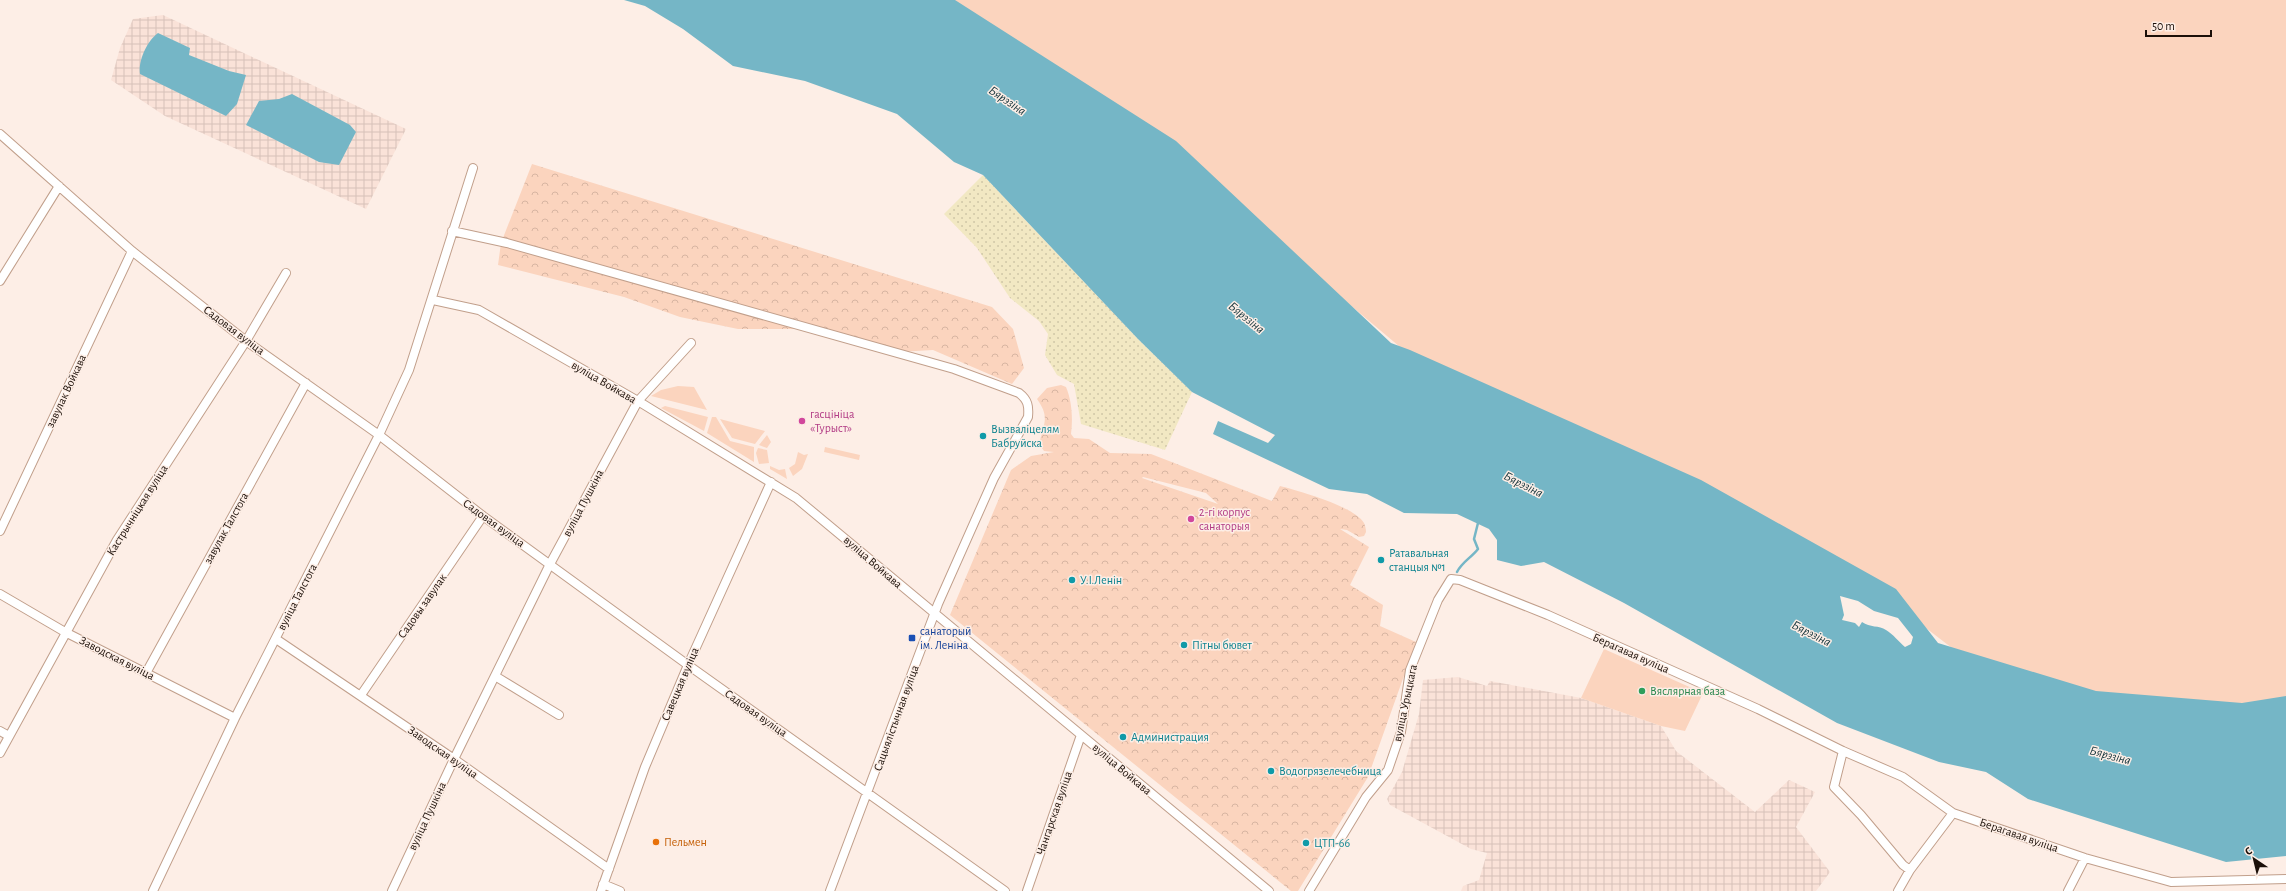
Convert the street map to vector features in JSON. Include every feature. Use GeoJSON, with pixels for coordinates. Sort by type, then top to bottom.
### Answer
{"type":"FeatureCollection","features":[{"type":"Feature","properties":{"kind":"street","name":"Садовая вуліца"},"geometry":{"type":"LineString","coordinates":[[0,134],[132,251],[246,341],[379,435],[483,516],[688,665],[1005,891]]}},
{"type":"Feature","properties":{"kind":"street","name":"вуліца Талстога"},"geometry":{"type":"LineString","coordinates":[[153,891],[235,718],[379,435],[409,370],[433,300],[452,231],[473,168]]}},
{"type":"Feature","properties":{"kind":"street"},"geometry":{"type":"LineString","coordinates":[[0,281],[59,186]]}},
{"type":"Feature","properties":{"kind":"street","name":"Сацыялістычная вуліца"},"geometry":{"type":"LineString","coordinates":[[452,231],[507,243],[954,369],[1019,393],[1026,398],[1029,407],[1028,417],[994,478],[934,614],[830,891]]}},
{"type":"Feature","properties":{"kind":"street","name":"завулак Войкава"},"geometry":{"type":"LineString","coordinates":[[0,532],[132,251]]}},
{"type":"Feature","properties":{"kind":"street","name":"Кастрычніцкая вуліца"},"geometry":{"type":"LineString","coordinates":[[0,753],[65,632],[117,540],[246,341],[286,273]]}},
{"type":"Feature","properties":{"kind":"street","name":"вуліца Войкава"},"geometry":{"type":"LineString","coordinates":[[433,300],[479,310],[638,401],[771,482],[808,508],[1269,891]]}},
{"type":"Feature","properties":{"kind":"street","name":"вуліца Пушкіна"},"geometry":{"type":"LineString","coordinates":[[392,891],[454,759],[550,564],[638,401],[691,343]]}},
{"type":"Feature","properties":{"kind":"street","name":"завулак Талстога"},"geometry":{"type":"LineString","coordinates":[[146,673],[306,383]]}},
{"type":"Feature","properties":{"kind":"street","name":"Савецкая вуліца"},"geometry":{"type":"LineString","coordinates":[[602,888],[645,767],[688,665],[771,482]]}},
{"type":"Feature","properties":{"kind":"street","name":"Садовы завулак"},"geometry":{"type":"LineString","coordinates":[[361,695],[483,516]]}},
{"type":"Feature","properties":{"kind":"street","name":"вуліца Урыцкага"},"geometry":{"type":"LineString","coordinates":[[1309,891],[1366,797],[1388,770],[1401,732],[1410,670],[1438,600],[1451,579],[1460,580]]}},
{"type":"Feature","properties":{"kind":"street","name":"Берагавая вуліца"},"geometry":{"type":"LineString","coordinates":[[1460,580],[1548,615],[1758,709],[1843,751],[1903,777],[1953,813],[2085,858],[2171,882],[2286,879]]}},
{"type":"Feature","properties":{"kind":"street","name":"Заводская вуліца"},"geometry":{"type":"LineString","coordinates":[[0,594],[65,632],[235,718]]}},
{"type":"Feature","properties":{"kind":"street","name":"Заводская вуліца"},"geometry":{"type":"LineString","coordinates":[[276,639],[454,759],[609,869]]}},
{"type":"Feature","properties":{"kind":"street"},"geometry":{"type":"LineString","coordinates":[[495,676],[559,715]]}},
{"type":"Feature","properties":{"kind":"street"},"geometry":{"type":"LineString","coordinates":[[0,731],[9,736]]}},
{"type":"Feature","properties":{"kind":"street","name":"Чангарская вуліца"},"geometry":{"type":"LineString","coordinates":[[1027,891],[1081,735]]}},
{"type":"Feature","properties":{"kind":"street"},"geometry":{"type":"LineString","coordinates":[[1843,751],[1834,787],[1861,815],[1903,865],[1910,870]]}},
{"type":"Feature","properties":{"kind":"street"},"geometry":{"type":"LineString","coordinates":[[1898,891],[1910,870],[1953,813]]}},
{"type":"Feature","properties":{"kind":"street"},"geometry":{"type":"LineString","coordinates":[[2068,891],[2085,858]]}},
{"type":"Feature","properties":{"kind":"street"},"geometry":{"type":"LineString","coordinates":[[602,888],[620,891]]}},
{"type":"Feature","properties":{"kind":"shaded area"},"geometry":{"type":"Polygon","coordinates":[[[163,15],[406,129],[366,209],[165,116],[111,80],[120,48],[133,19],[163,15]]]}},
{"type":"Feature","properties":{"kind":"shaded area"},"geometry":{"type":"Polygon","coordinates":[[[1458,677],[1487,686],[1490,681],[1581,698],[1661,726],[1676,751],[1755,812],[1789,780],[1815,792],[1796,827],[1830,872],[1816,891],[1461,891],[1463,886],[1479,880],[1487,853],[1471,849],[1390,805],[1387,799],[1402,772],[1419,714],[1423,680],[1458,677]]]}},
{"type":"Feature","properties":{"kind":"green space"},"geometry":{"type":"Polygon","coordinates":[[[954,0],[2286,0],[2286,704],[2239,709],[2092,696],[1952,648],[1866,582],[1406,352],[1134,123],[954,0]]]}},
{"type":"Feature","properties":{"kind":"green space"},"geometry":{"type":"Polygon","coordinates":[[[532,164],[992,307],[1013,329],[1024,368],[1012,384],[933,350],[898,352],[809,329],[738,329],[680,317],[624,297],[498,265],[501,243],[532,164]]]}},
{"type":"Feature","properties":{"kind":"green space"},"geometry":{"type":"Polygon","coordinates":[[[1061,385],[1066,387],[1072,410],[1071,434],[1074,438],[1089,439],[1110,453],[1151,454],[1272,501],[1280,486],[1338,505],[1358,517],[1364,523],[1366,532],[1364,536],[1359,537],[1347,530],[1340,529],[1369,547],[1350,585],[1383,605],[1380,626],[1416,642],[1368,777],[1298,891],[1291,891],[950,615],[1011,470],[1031,456],[1054,452],[1044,451],[1039,444],[1045,416],[1044,411],[1037,399],[1047,388],[1061,385]],[[1143,477],[1142,478],[1218,504],[1206,493],[1143,477]]]}},
{"type":"Feature","properties":{"kind":"green space"},"geometry":{"type":"Polygon","coordinates":[[[678,386],[694,387],[707,410],[651,396],[661,390],[678,386]]]}},
{"type":"Feature","properties":{"kind":"green space"},"geometry":{"type":"Polygon","coordinates":[[[665,406],[708,417],[704,431],[661,408],[665,406]]]}},
{"type":"Feature","properties":{"kind":"green space"},"geometry":{"type":"Polygon","coordinates":[[[712,417],[716,417],[730,441],[754,447],[754,462],[707,433],[712,417]]]}},
{"type":"Feature","properties":{"kind":"green space"},"geometry":{"type":"Polygon","coordinates":[[[720,419],[765,431],[755,444],[732,438],[720,419]]]}},
{"type":"Feature","properties":{"kind":"green space"},"geometry":{"type":"Polygon","coordinates":[[[767,435],[771,442],[767,448],[759,445],[767,435]]]}},
{"type":"Feature","properties":{"kind":"green space"},"geometry":{"type":"Polygon","coordinates":[[[825,447],[860,455],[859,460],[824,452],[825,447]]]}},
{"type":"Feature","properties":{"kind":"green space"},"geometry":{"type":"Polygon","coordinates":[[[758,448],[767,450],[769,463],[759,464],[756,453],[758,448]]]}},
{"type":"Feature","properties":{"kind":"green space"},"geometry":{"type":"Polygon","coordinates":[[[798,452],[804,455],[808,454],[802,469],[793,476],[789,468],[795,464],[798,452]]]}},
{"type":"Feature","properties":{"kind":"green space"},"geometry":{"type":"Polygon","coordinates":[[[770,466],[779,470],[785,469],[787,479],[770,469],[770,466]]]}},
{"type":"Feature","properties":{"kind":"green space","name":"Вяслярная база"},"geometry":{"type":"Polygon","coordinates":[[[1604,649],[1703,693],[1685,731],[1661,726],[1581,698],[1604,649]]]}},
{"type":"Feature","properties":{"kind":"sand"},"geometry":{"type":"Polygon","coordinates":[[[983,175],[1138,339],[1192,392],[1165,450],[1081,424],[1074,384],[1057,375],[1045,355],[1048,334],[1039,321],[1010,298],[977,248],[944,214],[983,175]]]}},
{"type":"Feature","properties":{"kind":"water","name":"Бярэзіна"},"geometry":{"type":"Polygon","coordinates":[[[624,0],[955,0],[1176,141],[1391,343],[1410,350],[1701,480],[1896,589],[1938,643],[2096,691],[2242,703],[2286,696],[2286,856],[2226,862],[2028,799],[1986,772],[1939,762],[1837,723],[1624,603],[1544,562],[1521,566],[1497,560],[1497,540],[1489,529],[1457,514],[1404,513],[1367,494],[1329,489],[1213,434],[1218,421],[1268,443],[1275,435],[1192,392],[1138,339],[983,175],[954,162],[897,114],[805,81],[733,66],[683,29],[645,6],[624,0]],[[1840,596],[1844,615],[1842,620],[1855,623],[1859,627],[1862,622],[1868,625],[1883,628],[1905,647],[1911,644],[1913,637],[1898,618],[1874,611],[1858,601],[1840,596]]]}},
{"type":"Feature","properties":{"kind":"water"},"geometry":{"type":"Polygon","coordinates":[[[158,33],[190,48],[189,55],[229,71],[246,75],[237,104],[226,116],[140,74],[140,63],[144,52],[150,41],[158,33]]]}},
{"type":"Feature","properties":{"kind":"water"},"geometry":{"type":"Polygon","coordinates":[[[292,94],[350,125],[356,132],[339,165],[319,162],[246,125],[259,101],[279,99],[292,94]]]}},
{"type":"Feature","properties":{"kind":"waterway"},"geometry":{"type":"LineString","coordinates":[[1457,572],[1461,565],[1478,549],[1474,539],[1478,523]]}},
{"type":"Feature","properties":{"kind":"place","name":"гасцініца «Турыст»"},"geometry":{"type":"Point","coordinates":[802,421]}},
{"type":"Feature","properties":{"kind":"place","name":"Вызваліцелям Бабруйска"},"geometry":{"type":"Point","coordinates":[983,436]}},
{"type":"Feature","properties":{"kind":"place","name":"2-гі корпус санаторыя"},"geometry":{"type":"Point","coordinates":[1191,519]}},
{"type":"Feature","properties":{"kind":"place","name":"Ратавальная станцыя №1"},"geometry":{"type":"Point","coordinates":[1381,560]}},
{"type":"Feature","properties":{"kind":"place","name":"У.І.Ленін"},"geometry":{"type":"Point","coordinates":[1072,580]}},
{"type":"Feature","properties":{"kind":"place","name":"санаторый ім. Леніна"},"geometry":{"type":"Point","coordinates":[912,638]}},
{"type":"Feature","properties":{"kind":"place","name":"Пітны бювет"},"geometry":{"type":"Point","coordinates":[1184,645]}},
{"type":"Feature","properties":{"kind":"place","name":"Вяслярная база"},"geometry":{"type":"Point","coordinates":[1642,691]}},
{"type":"Feature","properties":{"kind":"place","name":"Администрация"},"geometry":{"type":"Point","coordinates":[1123,737]}},
{"type":"Feature","properties":{"kind":"place","name":"Водогрязелечебница"},"geometry":{"type":"Point","coordinates":[1271,771]}},
{"type":"Feature","properties":{"kind":"place","name":"Пельмен"},"geometry":{"type":"Point","coordinates":[656,842]}},
{"type":"Feature","properties":{"kind":"place","name":"ЦТП-66"},"geometry":{"type":"Point","coordinates":[1306,843]}}]}
